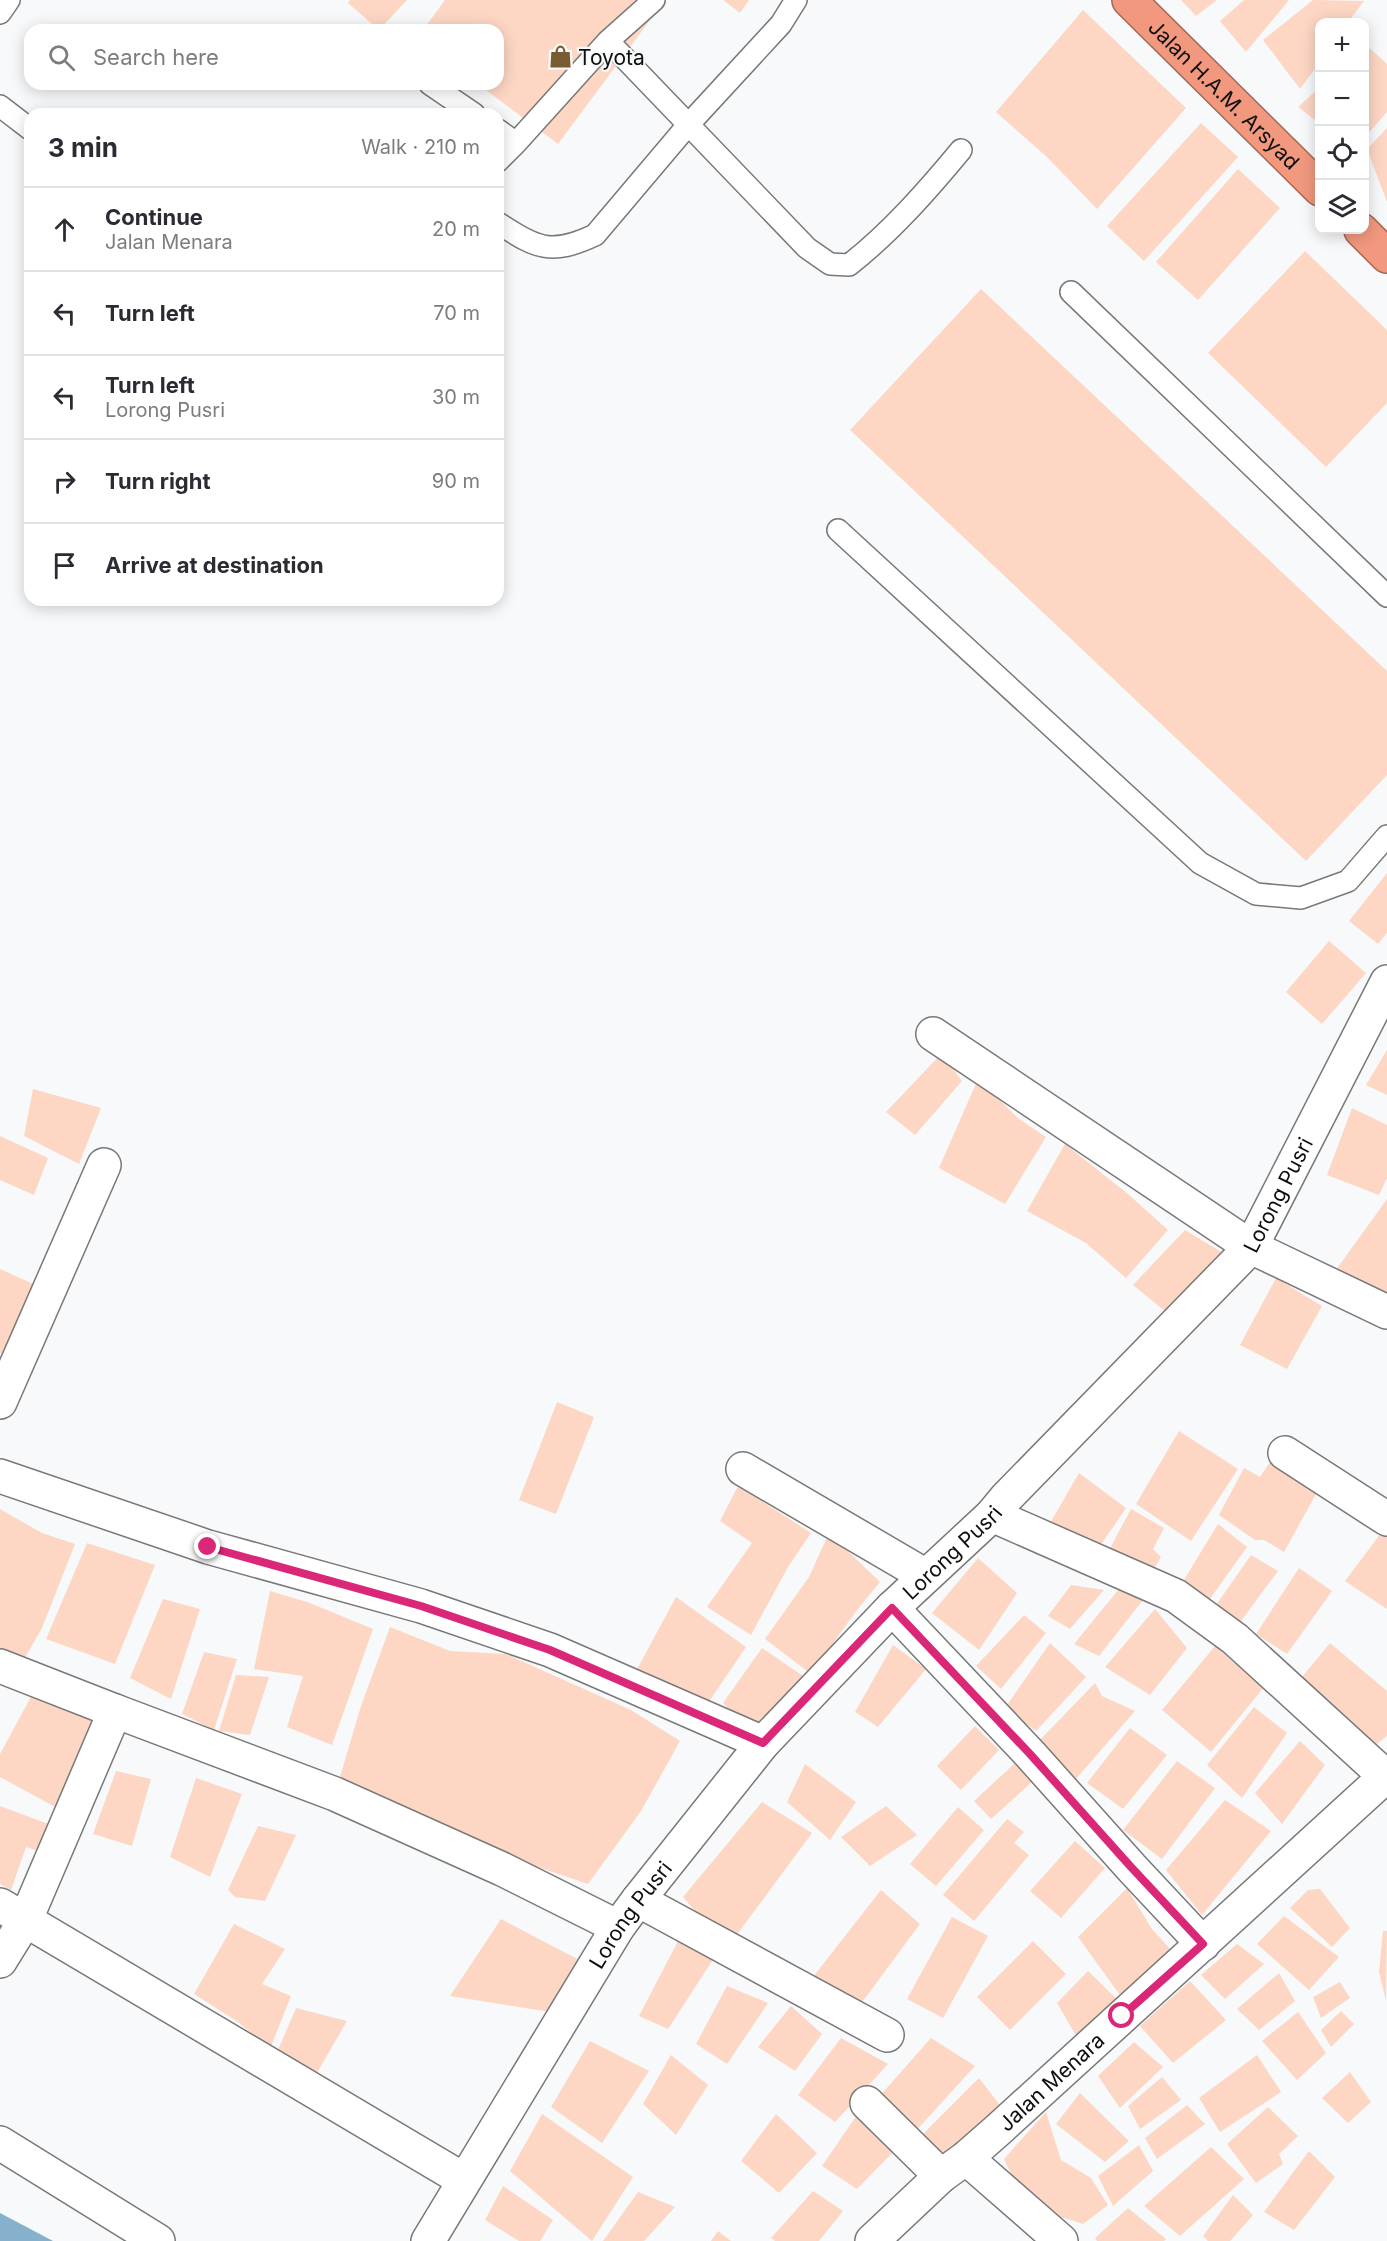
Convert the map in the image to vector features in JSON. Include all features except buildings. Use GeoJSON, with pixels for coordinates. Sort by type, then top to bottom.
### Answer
{"type":"FeatureCollection","features":[{"type":"Feature","properties":{"kind":"highway","name":"Jalan H.A.M. Arsyad"},"geometry":{"type":"LineString","coordinates":[[1129,0],[1315,184]]}},
{"type":"Feature","properties":{"kind":"highway"},"geometry":{"type":"LineString","coordinates":[[1364,234],[1387,256]]}},
{"type":"Feature","properties":{"kind":"street","name":"Lorong Pusri"},"geometry":{"type":"LineString","coordinates":[[428,2241],[618,1927],[763,1743],[892,1608],[992,1515],[1251,1247],[1387,982]]}},
{"type":"Feature","properties":{"kind":"street"},"geometry":{"type":"LineString","coordinates":[[933,1034],[1251,1247],[1387,1312]]}},
{"type":"Feature","properties":{"kind":"street"},"geometry":{"type":"LineString","coordinates":[[0,1402],[104,1165]]}},
{"type":"Feature","properties":{"kind":"street"},"geometry":{"type":"LineString","coordinates":[[1285,1453],[1387,1519]]}},
{"type":"Feature","properties":{"kind":"street"},"geometry":{"type":"LineString","coordinates":[[742,1469],[926,1576]]}},
{"type":"Feature","properties":{"kind":"street"},"geometry":{"type":"LineString","coordinates":[[0,1476],[208,1547],[421,1606],[550,1650],[763,1743]]}},
{"type":"Feature","properties":{"kind":"street"},"geometry":{"type":"LineString","coordinates":[[992,1515],[1176,1596],[1235,1639],[1386,1776]]}},
{"type":"Feature","properties":{"kind":"street"},"geometry":{"type":"LineString","coordinates":[[892,1608],[1030,1754],[1203,1944]]}},
{"type":"Feature","properties":{"kind":"street"},"geometry":{"type":"LineString","coordinates":[[0,1666],[335,1794],[502,1869],[618,1927]]}},
{"type":"Feature","properties":{"kind":"street"},"geometry":{"type":"LineString","coordinates":[[0,1961],[13,1912],[115,1711]]}},
{"type":"Feature","properties":{"kind":"street","name":"Jalan Menara"},"geometry":{"type":"LineString","coordinates":[[872,2241],[1203,1944],[1386,1776]]}},
{"type":"Feature","properties":{"kind":"street"},"geometry":{"type":"LineString","coordinates":[[638,1900],[887,2035]]}},
{"type":"Feature","properties":{"kind":"street"},"geometry":{"type":"LineString","coordinates":[[13,1912],[464,2180]]}},
{"type":"Feature","properties":{"kind":"street"},"geometry":{"type":"LineString","coordinates":[[867,2103],[1061,2241]]}},
{"type":"Feature","properties":{"kind":"street"},"geometry":{"type":"LineString","coordinates":[[0,2143],[158,2241]]}},
{"type":"Feature","properties":{"kind":"lane"},"geometry":{"type":"LineString","coordinates":[[0,13],[9,0]]}},
{"type":"Feature","properties":{"kind":"lane"},"geometry":{"type":"LineString","coordinates":[[504,155],[608,41],[654,0]]}},
{"type":"Feature","properties":{"kind":"lane"},"geometry":{"type":"LineString","coordinates":[[504,227],[523,239],[548,248],[577,244],[595,235],[688,125],[781,24],[796,0]]}},
{"type":"Feature","properties":{"kind":"lane"},"geometry":{"type":"LineString","coordinates":[[608,41],[807,248],[830,264],[849,265],[866,252],[927,191],[961,150]]}},
{"type":"Feature","properties":{"kind":"lane"},"geometry":{"type":"LineString","coordinates":[[439,90],[465,108]]}},
{"type":"Feature","properties":{"kind":"lane"},"geometry":{"type":"LineString","coordinates":[[0,106],[24,124]]}},
{"type":"Feature","properties":{"kind":"lane"},"geometry":{"type":"LineString","coordinates":[[504,134],[516,143]]}},
{"type":"Feature","properties":{"kind":"lane"},"geometry":{"type":"LineString","coordinates":[[1071,292],[1387,596]]}},
{"type":"Feature","properties":{"kind":"lane"},"geometry":{"type":"LineString","coordinates":[[838,530],[1200,863],[1256,894],[1301,898],[1348,881],[1387,836]]}},
{"type":"Feature","properties":{"kind":"water"},"geometry":{"type":"Polygon","coordinates":[[[0,2213],[53,2241],[0,2241],[0,2213]]]}},
{"type":"Feature","properties":{"kind":"place","name":"Toyota"},"geometry":{"type":"Point","coordinates":[560,57]}},
{"type":"Feature","properties":{"kind":"route"},"geometry":{"type":"LineString","coordinates":[[208,1547],[421,1606],[550,1650],[763,1743],[892,1608],[1030,1754],[1203,1944],[1122,2016]]}}]}
